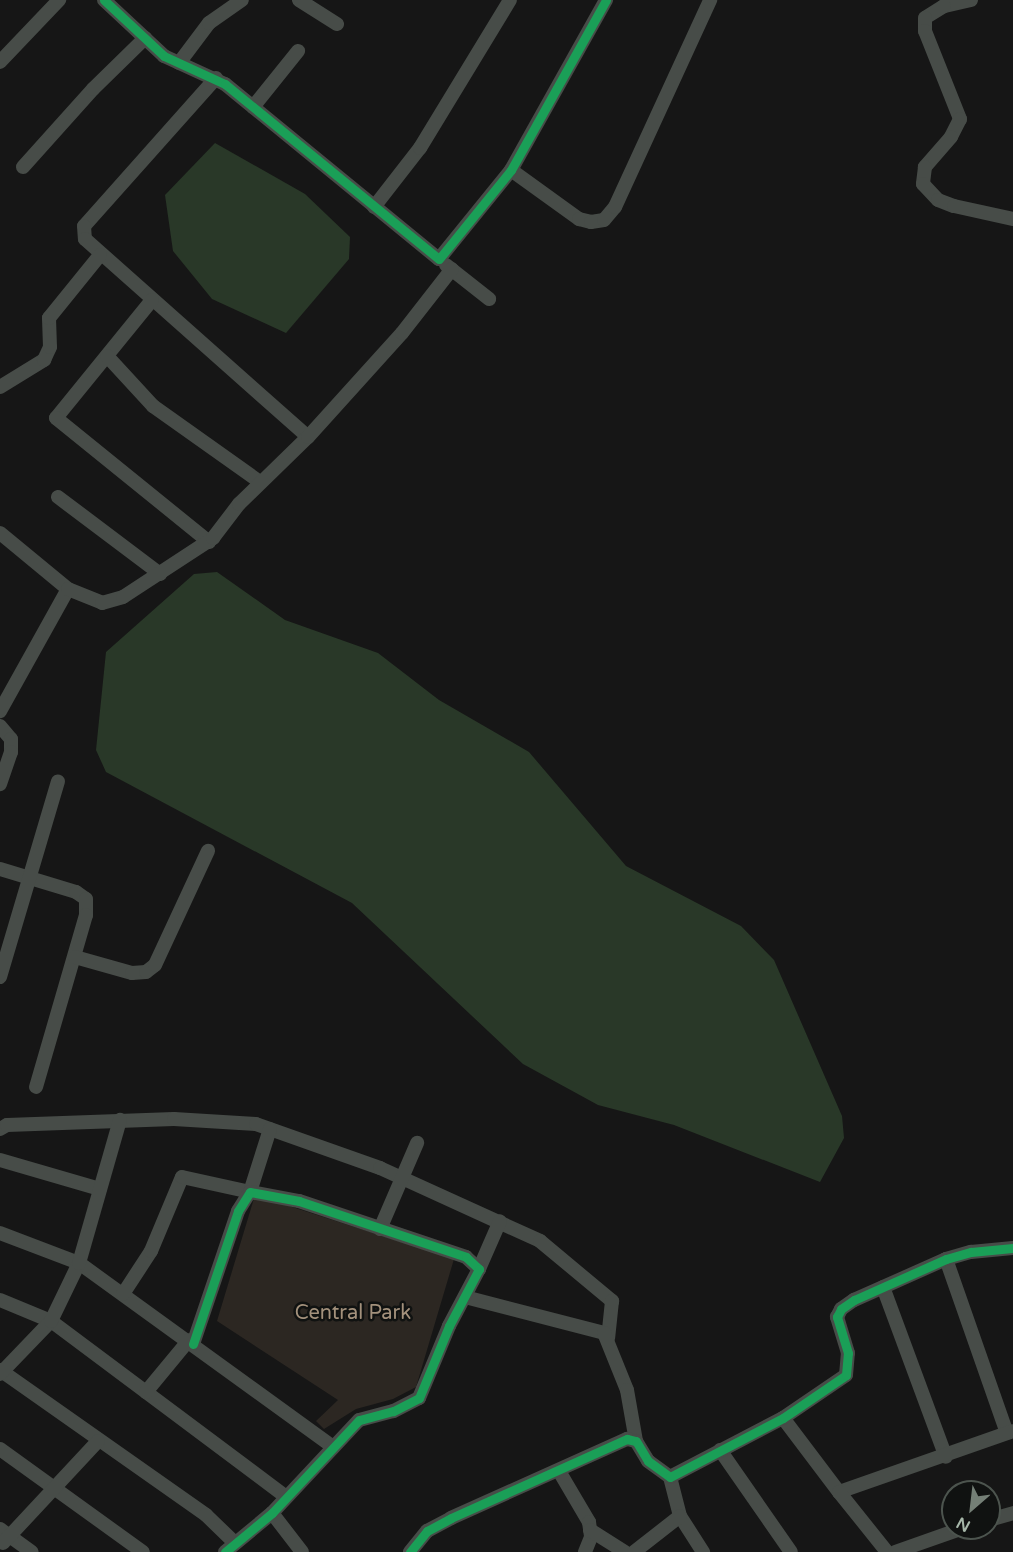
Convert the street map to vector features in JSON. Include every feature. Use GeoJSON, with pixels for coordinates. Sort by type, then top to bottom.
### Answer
{"type":"FeatureCollection","features":[{"type":"Feature","properties":{"kind":"street"},"geometry":{"type":"LineString","coordinates":[[0,62],[59,0]]}},
{"type":"Feature","properties":{"kind":"street"},"geometry":{"type":"LineString","coordinates":[[104,0],[164,56],[216,78],[489,299]]}},
{"type":"Feature","properties":{"kind":"street"},"geometry":{"type":"LineString","coordinates":[[179,63],[209,23],[242,0]]}},
{"type":"Feature","properties":{"kind":"street"},"geometry":{"type":"LineString","coordinates":[[300,0],[337,24]]}},
{"type":"Feature","properties":{"kind":"street"},"geometry":{"type":"LineString","coordinates":[[374,207],[420,147],[510,0]]}},
{"type":"Feature","properties":{"kind":"street"},"geometry":{"type":"LineString","coordinates":[[439,259],[511,170],[606,0]]}},
{"type":"Feature","properties":{"kind":"street"},"geometry":{"type":"LineString","coordinates":[[511,170],[579,219],[591,222],[604,220],[615,207],[710,0]]}},
{"type":"Feature","properties":{"kind":"street"},"geometry":{"type":"LineString","coordinates":[[970,0],[944,6],[925,18],[925,31],[960,119],[951,137],[925,167],[923,184],[938,200],[954,206],[1013,219]]}},
{"type":"Feature","properties":{"kind":"street"},"geometry":{"type":"LineString","coordinates":[[23,167],[93,88],[145,38]]}},
{"type":"Feature","properties":{"kind":"street"},"geometry":{"type":"LineString","coordinates":[[253,107],[298,51]]}},
{"type":"Feature","properties":{"kind":"street"},"geometry":{"type":"LineString","coordinates":[[216,78],[84,226],[85,239],[100,255],[308,437]]}},
{"type":"Feature","properties":{"kind":"street"},"geometry":{"type":"LineString","coordinates":[[0,387],[44,360],[50,347],[49,318],[100,255]]}},
{"type":"Feature","properties":{"kind":"street"},"geometry":{"type":"LineString","coordinates":[[0,533],[68,589],[102,603],[123,597],[209,542],[261,482],[308,437],[402,333],[452,269]]}},
{"type":"Feature","properties":{"kind":"street"},"geometry":{"type":"LineString","coordinates":[[152,300],[56,418],[209,542]]}},
{"type":"Feature","properties":{"kind":"street"},"geometry":{"type":"LineString","coordinates":[[107,356],[153,406],[261,482]]}},
{"type":"Feature","properties":{"kind":"street"},"geometry":{"type":"LineString","coordinates":[[58,497],[160,574]]}},
{"type":"Feature","properties":{"kind":"street"},"geometry":{"type":"LineString","coordinates":[[0,711],[68,589]]}},
{"type":"Feature","properties":{"kind":"street"},"geometry":{"type":"LineString","coordinates":[[0,726],[10,739],[11,752],[0,784]]}},
{"type":"Feature","properties":{"kind":"street"},"geometry":{"type":"LineString","coordinates":[[1,971],[32,879],[58,781]]}},
{"type":"Feature","properties":{"kind":"street"},"geometry":{"type":"LineString","coordinates":[[75,957],[132,973],[146,972],[155,965],[208,851]]}},
{"type":"Feature","properties":{"kind":"street"},"geometry":{"type":"LineString","coordinates":[[0,869],[76,892],[86,899],[86,915],[75,957],[36,1087]]}},
{"type":"Feature","properties":{"kind":"street"},"geometry":{"type":"LineString","coordinates":[[0,1129],[120,1120],[174,1119],[256,1124],[403,1171],[540,1241],[612,1301],[608,1338],[627,1390],[636,1442],[648,1461],[670,1477],[680,1516],[703,1552]]}},
{"type":"Feature","properties":{"kind":"street"},"geometry":{"type":"LineString","coordinates":[[120,1120],[79,1263],[51,1321],[1,1372],[207,1515],[229,1547],[272,1513],[359,1420],[393,1411],[419,1398],[500,1221]]}},
{"type":"Feature","properties":{"kind":"street"},"geometry":{"type":"LineString","coordinates":[[146,1392],[191,1342],[238,1211],[250,1192],[270,1129]]}},
{"type":"Feature","properties":{"kind":"street"},"geometry":{"type":"LineString","coordinates":[[380,1229],[415,1147]]}},
{"type":"Feature","properties":{"kind":"street"},"geometry":{"type":"LineString","coordinates":[[0,1160],[100,1189]]}},
{"type":"Feature","properties":{"kind":"street"},"geometry":{"type":"LineString","coordinates":[[123,1294],[151,1251],[182,1178],[299,1201],[474,1260],[479,1269]]}},
{"type":"Feature","properties":{"kind":"street"},"geometry":{"type":"LineString","coordinates":[[0,1233],[79,1263],[191,1342],[333,1448]]}},
{"type":"Feature","properties":{"kind":"street"},"geometry":{"type":"LineString","coordinates":[[670,1477],[783,1418],[846,1375],[849,1365],[837,1317],[841,1309],[883,1287],[946,1259],[971,1252],[1013,1248]]}},
{"type":"Feature","properties":{"kind":"street"},"geometry":{"type":"LineString","coordinates":[[839,1492],[946,1457],[1010,1432],[946,1259]]}},
{"type":"Feature","properties":{"kind":"street"},"geometry":{"type":"LineString","coordinates":[[883,1287],[946,1457]]}},
{"type":"Feature","properties":{"kind":"street"},"geometry":{"type":"LineString","coordinates":[[465,1297],[598,1329],[608,1338]]}},
{"type":"Feature","properties":{"kind":"street"},"geometry":{"type":"LineString","coordinates":[[0,1300],[51,1321],[286,1497]]}},
{"type":"Feature","properties":{"kind":"street"},"geometry":{"type":"LineString","coordinates":[[783,1418],[887,1552]]}},
{"type":"Feature","properties":{"kind":"street"},"geometry":{"type":"LineString","coordinates":[[410,1552],[427,1531],[451,1518],[559,1472],[613,1444],[627,1439],[636,1442]]}},
{"type":"Feature","properties":{"kind":"street"},"geometry":{"type":"LineString","coordinates":[[3,1537],[56,1488],[98,1441]]}},
{"type":"Feature","properties":{"kind":"street"},"geometry":{"type":"LineString","coordinates":[[0,1449],[143,1552]]}},
{"type":"Feature","properties":{"kind":"street"},"geometry":{"type":"LineString","coordinates":[[720,1450],[790,1552]]}},
{"type":"Feature","properties":{"kind":"street"},"geometry":{"type":"LineString","coordinates":[[559,1472],[590,1530],[625,1552]]}},
{"type":"Feature","properties":{"kind":"street"},"geometry":{"type":"LineString","coordinates":[[272,1513],[302,1552]]}},
{"type":"Feature","properties":{"kind":"street"},"geometry":{"type":"LineString","coordinates":[[634,1552],[680,1516]]}},
{"type":"Feature","properties":{"kind":"street"},"geometry":{"type":"LineString","coordinates":[[585,1552],[590,1530]]}},
{"type":"Feature","properties":{"kind":"street"},"geometry":{"type":"LineString","coordinates":[[895,1552],[941,1536]]}},
{"type":"Feature","properties":{"kind":"street"},"geometry":{"type":"LineString","coordinates":[[3,1537],[16,1552]]}},
{"type":"Feature","properties":{"kind":"street"},"geometry":{"type":"LineString","coordinates":[[3,1537],[32,1552]]}},
{"type":"Feature","properties":{"kind":"green space","name":"Central Park"},"geometry":{"type":"Polygon","coordinates":[[[255,1195],[454,1259],[416,1387],[393,1399],[356,1409],[324,1429],[316,1421],[338,1400],[217,1321],[255,1195]]]}},
{"type":"Feature","properties":{"kind":"shaded area"},"geometry":{"type":"Polygon","coordinates":[[[215,143],[305,194],[350,237],[349,259],[286,333],[212,299],[173,251],[165,195],[215,143]]]}},
{"type":"Feature","properties":{"kind":"shaded area"},"geometry":{"type":"Polygon","coordinates":[[[217,572],[285,620],[378,653],[439,700],[529,752],[626,866],[741,926],[774,960],[842,1116],[844,1138],[820,1182],[674,1125],[598,1105],[523,1064],[352,903],[106,772],[96,750],[106,652],[194,574],[217,572]]]}},
{"type":"Feature","properties":{"kind":"cycle path"},"geometry":{"type":"LineString","coordinates":[[104,0],[164,56],[225,84],[439,259],[511,170],[606,0]]}},
{"type":"Feature","properties":{"kind":"cycle path"},"geometry":{"type":"LineString","coordinates":[[193,1344],[238,1211],[250,1192],[299,1201],[466,1257],[479,1269],[449,1326],[419,1398],[393,1411],[359,1420],[272,1513],[225,1552]]}},
{"type":"Feature","properties":{"kind":"cycle path"},"geometry":{"type":"LineString","coordinates":[[410,1552],[427,1531],[451,1518],[627,1439],[636,1441],[648,1461],[670,1477],[783,1418],[846,1375],[848,1353],[837,1317],[841,1309],[854,1300],[946,1259],[971,1252],[1013,1248]]}}]}
